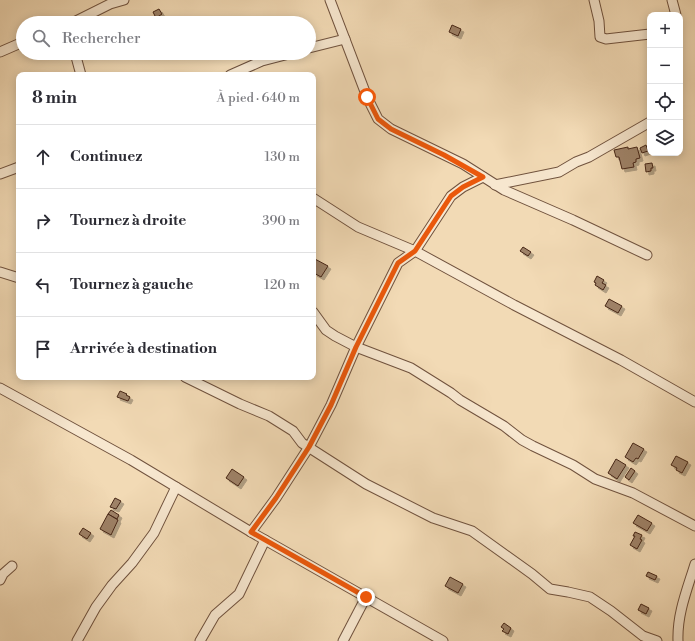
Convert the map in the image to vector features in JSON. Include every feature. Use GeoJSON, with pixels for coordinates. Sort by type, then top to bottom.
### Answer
{"type":"FeatureCollection","features":[{"type":"Feature","properties":{"kind":"street"},"geometry":{"type":"LineString","coordinates":[[86,16],[110,4],[124,0]]}},
{"type":"Feature","properties":{"kind":"street"},"geometry":{"type":"LineString","coordinates":[[330,0],[364,90],[378,119],[391,129],[444,155],[496,185],[647,255]]}},
{"type":"Feature","properties":{"kind":"street"},"geometry":{"type":"LineString","coordinates":[[594,0],[599,21],[600,37],[606,39],[647,34]]}},
{"type":"Feature","properties":{"kind":"street"},"geometry":{"type":"LineString","coordinates":[[672,0],[675,12]]}},
{"type":"Feature","properties":{"kind":"street"},"geometry":{"type":"LineString","coordinates":[[316,46],[345,39]]}},
{"type":"Feature","properties":{"kind":"street"},"geometry":{"type":"LineString","coordinates":[[0,52],[16,45]]}},
{"type":"Feature","properties":{"kind":"street"},"geometry":{"type":"LineString","coordinates":[[77,60],[80,72]]}},
{"type":"Feature","properties":{"kind":"street"},"geometry":{"type":"LineString","coordinates":[[237,72],[266,60]]}},
{"type":"Feature","properties":{"kind":"street"},"geometry":{"type":"LineString","coordinates":[[496,185],[558,172],[589,157],[647,124]]}},
{"type":"Feature","properties":{"kind":"street"},"geometry":{"type":"LineString","coordinates":[[0,174],[16,168]]}},
{"type":"Feature","properties":{"kind":"street"},"geometry":{"type":"LineString","coordinates":[[398,263],[415,251],[451,196],[463,187],[483,177]]}},
{"type":"Feature","properties":{"kind":"street"},"geometry":{"type":"LineString","coordinates":[[316,200],[358,227],[415,251],[514,305],[621,360],[695,402]]}},
{"type":"Feature","properties":{"kind":"street"},"geometry":{"type":"LineString","coordinates":[[251,532],[276,498],[309,447],[331,405],[356,347],[398,263],[400,245]]}},
{"type":"Feature","properties":{"kind":"street"},"geometry":{"type":"LineString","coordinates":[[0,272],[16,277]]}},
{"type":"Feature","properties":{"kind":"street"},"geometry":{"type":"LineString","coordinates":[[316,316],[326,330],[356,347],[412,368],[446,389],[460,400],[504,426],[522,440],[573,465],[595,479],[633,493],[695,526]]}},
{"type":"Feature","properties":{"kind":"street"},"geometry":{"type":"LineString","coordinates":[[191,380],[240,404],[269,416],[293,431],[302,443],[366,484],[433,518],[472,531],[532,574],[550,589],[590,598],[611,611],[643,636],[657,641]]}},
{"type":"Feature","properties":{"kind":"street"},"geometry":{"type":"LineString","coordinates":[[0,388],[131,460],[251,532],[443,641]]}},
{"type":"Feature","properties":{"kind":"street"},"geometry":{"type":"LineString","coordinates":[[77,641],[96,607],[154,533],[176,487]]}},
{"type":"Feature","properties":{"kind":"street"},"geometry":{"type":"LineString","coordinates":[[200,641],[215,615],[239,594],[265,540]]}},
{"type":"Feature","properties":{"kind":"street"},"geometry":{"type":"LineString","coordinates":[[678,641],[678,627],[681,608],[695,564]]}},
{"type":"Feature","properties":{"kind":"street"},"geometry":{"type":"LineString","coordinates":[[0,580],[3,574],[12,566]]}},
{"type":"Feature","properties":{"kind":"street"},"geometry":{"type":"LineString","coordinates":[[343,641],[366,597]]}},
{"type":"Feature","properties":{"kind":"building"},"geometry":{"type":"Polygon","coordinates":[[[159,9],[162,14],[155,16],[153,12],[159,9]]]}},
{"type":"Feature","properties":{"kind":"building"},"geometry":{"type":"Polygon","coordinates":[[[452,25],[461,29],[458,36],[449,32],[452,25]]]}},
{"type":"Feature","properties":{"kind":"building"},"geometry":{"type":"Polygon","coordinates":[[[646,145],[647,151],[642,153],[640,148],[646,145]]]}},
{"type":"Feature","properties":{"kind":"building"},"geometry":{"type":"Polygon","coordinates":[[[628,147],[628,149],[637,147],[640,158],[636,159],[636,162],[633,163],[634,167],[622,169],[619,157],[616,157],[614,150],[628,147]]]}},
{"type":"Feature","properties":{"kind":"building"},"geometry":{"type":"Polygon","coordinates":[[[652,163],[653,168],[651,168],[651,171],[646,172],[645,164],[652,163]]]}},
{"type":"Feature","properties":{"kind":"building"},"geometry":{"type":"Polygon","coordinates":[[[523,247],[531,252],[528,256],[520,251],[523,247]]]}},
{"type":"Feature","properties":{"kind":"building"},"geometry":{"type":"Polygon","coordinates":[[[316,260],[328,266],[321,277],[316,274],[316,260]]]}},
{"type":"Feature","properties":{"kind":"building"},"geometry":{"type":"Polygon","coordinates":[[[597,276],[604,280],[602,283],[606,285],[603,290],[595,285],[596,283],[594,282],[597,276]]]}},
{"type":"Feature","properties":{"kind":"building"},"geometry":{"type":"Polygon","coordinates":[[[609,299],[622,306],[618,313],[605,306],[609,299]]]}},
{"type":"Feature","properties":{"kind":"building"},"geometry":{"type":"Polygon","coordinates":[[[120,391],[130,397],[128,401],[117,397],[120,391]]]}},
{"type":"Feature","properties":{"kind":"building"},"geometry":{"type":"Polygon","coordinates":[[[633,443],[644,449],[638,459],[636,458],[633,462],[625,457],[633,443]]]}},
{"type":"Feature","properties":{"kind":"building"},"geometry":{"type":"Polygon","coordinates":[[[676,456],[688,462],[682,473],[671,465],[676,456]]]}},
{"type":"Feature","properties":{"kind":"building"},"geometry":{"type":"Polygon","coordinates":[[[616,459],[626,465],[617,479],[608,473],[616,459]]]}},
{"type":"Feature","properties":{"kind":"building"},"geometry":{"type":"Polygon","coordinates":[[[631,468],[635,471],[629,480],[625,477],[631,468]]]}},
{"type":"Feature","properties":{"kind":"building"},"geometry":{"type":"Polygon","coordinates":[[[232,469],[244,477],[238,486],[226,478],[232,469]]]}},
{"type":"Feature","properties":{"kind":"building"},"geometry":{"type":"Polygon","coordinates":[[[115,498],[121,501],[116,509],[110,507],[115,498]]]}},
{"type":"Feature","properties":{"kind":"building"},"geometry":{"type":"Polygon","coordinates":[[[111,510],[119,515],[117,519],[108,514],[111,510]]]}},
{"type":"Feature","properties":{"kind":"building"},"geometry":{"type":"Polygon","coordinates":[[[108,514],[118,520],[111,535],[100,529],[108,514]]]}},
{"type":"Feature","properties":{"kind":"building"},"geometry":{"type":"Polygon","coordinates":[[[638,515],[652,523],[647,531],[633,523],[638,515]]]}},
{"type":"Feature","properties":{"kind":"building"},"geometry":{"type":"Polygon","coordinates":[[[83,528],[91,533],[87,539],[79,534],[83,528]]]}},
{"type":"Feature","properties":{"kind":"building"},"geometry":{"type":"Polygon","coordinates":[[[635,532],[642,535],[640,539],[642,540],[637,549],[630,545],[635,536],[633,536],[635,532]]]}},
{"type":"Feature","properties":{"kind":"building"},"geometry":{"type":"Polygon","coordinates":[[[648,572],[657,576],[655,580],[646,576],[648,572]]]}},
{"type":"Feature","properties":{"kind":"building"},"geometry":{"type":"Polygon","coordinates":[[[450,577],[463,584],[458,593],[445,586],[450,577]]]}},
{"type":"Feature","properties":{"kind":"building"},"geometry":{"type":"Polygon","coordinates":[[[641,604],[649,608],[646,614],[638,610],[641,604]]]}},
{"type":"Feature","properties":{"kind":"building"},"geometry":{"type":"Polygon","coordinates":[[[504,623],[511,628],[508,634],[502,631],[504,629],[501,627],[504,623]]]}},
{"type":"Feature","properties":{"kind":"route"},"geometry":{"type":"LineString","coordinates":[[366,597],[251,532],[276,498],[309,447],[331,405],[356,347],[398,263],[415,251],[451,196],[463,187],[483,177],[462,164],[391,129],[378,119],[367,97]]}}]}
